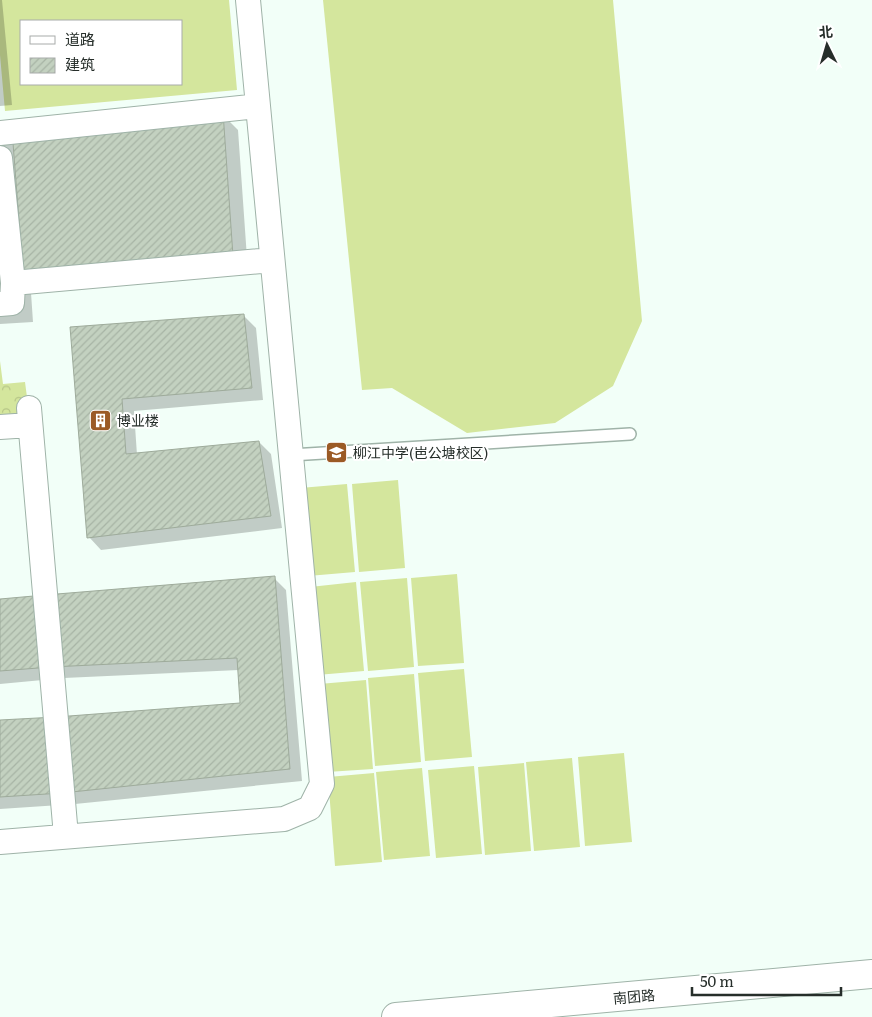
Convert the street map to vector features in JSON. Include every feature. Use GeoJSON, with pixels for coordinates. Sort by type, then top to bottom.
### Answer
{"type":"FeatureCollection","features":[{"type":"Feature","properties":{"kind":"main road","name":"南团路"},"geometry":{"type":"LineString","coordinates":[[396,1017],[872,974]]}},
{"type":"Feature","properties":{"kind":"street"},"geometry":{"type":"LineString","coordinates":[[0,842],[284,819],[310,808],[322,784],[248,0]]}},
{"type":"Feature","properties":{"kind":"street"},"geometry":{"type":"LineString","coordinates":[[0,133],[258,106]]}},
{"type":"Feature","properties":{"kind":"street"},"geometry":{"type":"LineString","coordinates":[[0,158],[3,220],[13,283],[12,303],[0,304]]}},
{"type":"Feature","properties":{"kind":"street"},"geometry":{"type":"LineString","coordinates":[[13,283],[272,260]]}},
{"type":"Feature","properties":{"kind":"street"},"geometry":{"type":"LineString","coordinates":[[0,427],[30,416],[66,836]]}},
{"type":"Feature","properties":{"kind":"lane"},"geometry":{"type":"LineString","coordinates":[[291,455],[630,434]]}},
{"type":"Feature","properties":{"kind":"green space"},"geometry":{"type":"Polygon","coordinates":[[[0,0],[229,0],[237,90],[5,111],[0,55],[0,0]]]}},
{"type":"Feature","properties":{"kind":"green space"},"geometry":{"type":"Polygon","coordinates":[[[323,0],[613,0],[642,321],[613,386],[555,423],[467,433],[392,388],[362,390],[323,0]]]}},
{"type":"Feature","properties":{"kind":"green space"},"geometry":{"type":"Polygon","coordinates":[[[0,361],[3,384],[25,382],[30,420],[0,422],[0,361]]]}},
{"type":"Feature","properties":{"kind":"green space"},"geometry":{"type":"Polygon","coordinates":[[[398,480],[405,568],[359,572],[352,484],[398,480]]]}},
{"type":"Feature","properties":{"kind":"green space"},"geometry":{"type":"Polygon","coordinates":[[[347,484],[355,572],[308,576],[300,488],[347,484]]]}},
{"type":"Feature","properties":{"kind":"green space"},"geometry":{"type":"Polygon","coordinates":[[[457,574],[464,663],[418,666],[411,578],[457,574]]]}},
{"type":"Feature","properties":{"kind":"green space"},"geometry":{"type":"Polygon","coordinates":[[[407,578],[414,667],[368,671],[360,582],[407,578]]]}},
{"type":"Feature","properties":{"kind":"green space"},"geometry":{"type":"Polygon","coordinates":[[[356,582],[364,671],[317,675],[310,587],[356,582]]]}},
{"type":"Feature","properties":{"kind":"green space"},"geometry":{"type":"Polygon","coordinates":[[[464,669],[472,757],[425,761],[418,673],[464,669]]]}},
{"type":"Feature","properties":{"kind":"green space"},"geometry":{"type":"Polygon","coordinates":[[[414,674],[421,762],[375,766],[368,678],[414,674]]]}},
{"type":"Feature","properties":{"kind":"green space"},"geometry":{"type":"Polygon","coordinates":[[[366,680],[373,769],[327,772],[319,684],[366,680]]]}},
{"type":"Feature","properties":{"kind":"green space"},"geometry":{"type":"Polygon","coordinates":[[[624,753],[632,842],[585,846],[578,757],[624,753]]]}},
{"type":"Feature","properties":{"kind":"green space"},"geometry":{"type":"Polygon","coordinates":[[[572,758],[580,847],[534,851],[526,762],[572,758]]]}},
{"type":"Feature","properties":{"kind":"green space"},"geometry":{"type":"Polygon","coordinates":[[[524,763],[531,851],[485,855],[478,767],[524,763]]]}},
{"type":"Feature","properties":{"kind":"green space"},"geometry":{"type":"Polygon","coordinates":[[[474,766],[482,854],[436,858],[428,770],[474,766]]]}},
{"type":"Feature","properties":{"kind":"green space"},"geometry":{"type":"Polygon","coordinates":[[[422,768],[430,856],[384,860],[376,772],[422,768]]]}},
{"type":"Feature","properties":{"kind":"green space"},"geometry":{"type":"Polygon","coordinates":[[[374,773],[382,862],[335,866],[328,777],[374,773]]]}},
{"type":"Feature","properties":{"kind":"building"},"geometry":{"type":"Polygon","coordinates":[[[223,112],[233,256],[23,272],[12,130],[223,112]]]}},
{"type":"Feature","properties":{"kind":"building","name":"博业楼"},"geometry":{"type":"Polygon","coordinates":[[[244,314],[252,388],[122,399],[126,454],[259,441],[271,516],[87,538],[70,327],[244,314]]]}},
{"type":"Feature","properties":{"kind":"building"},"geometry":{"type":"Polygon","coordinates":[[[275,576],[290,769],[62,793],[56,717],[240,703],[237,658],[51,667],[45,595],[275,576]]]}},
{"type":"Feature","properties":{"kind":"building"},"geometry":{"type":"Polygon","coordinates":[[[45,595],[51,667],[0,671],[0,599],[45,595]]]}},
{"type":"Feature","properties":{"kind":"building"},"geometry":{"type":"Polygon","coordinates":[[[56,717],[62,793],[0,797],[0,720],[56,717]]]}},
{"type":"Feature","properties":{"kind":"place","name":"博业楼"},"geometry":{"type":"Point","coordinates":[101,420]}},
{"type":"Feature","properties":{"kind":"place","name":"柳江中学(岜公塘校区)"},"geometry":{"type":"Point","coordinates":[337,452]}}]}
